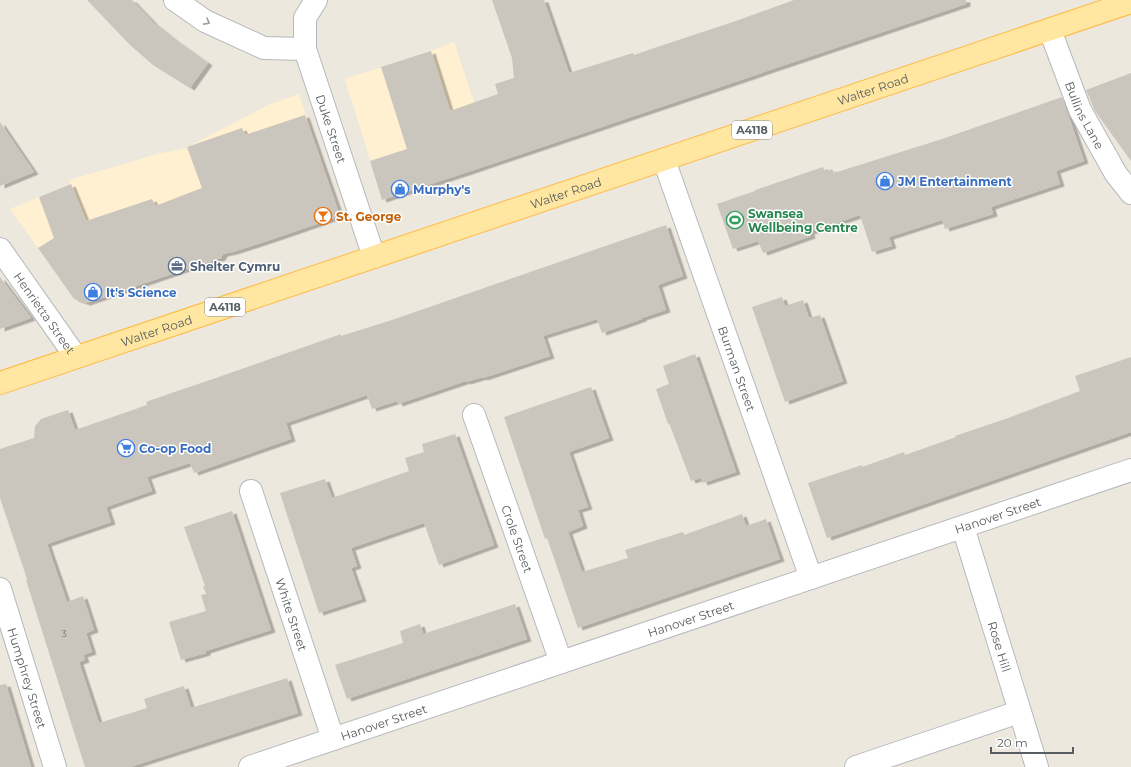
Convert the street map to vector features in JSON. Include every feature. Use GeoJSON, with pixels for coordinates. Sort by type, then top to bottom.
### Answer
{"type":"FeatureCollection","features":[{"type":"Feature","properties":{"kind":"main road","name":"Walter Road"},"geometry":{"type":"LineString","coordinates":[[0,383],[1131,2]]}},
{"type":"Feature","properties":{"kind":"street"},"geometry":{"type":"LineString","coordinates":[[175,0],[205,21],[264,48],[305,49]]}},
{"type":"Feature","properties":{"kind":"street","name":"Duke Street"},"geometry":{"type":"LineString","coordinates":[[316,0],[305,18],[305,49],[374,257]]}},
{"type":"Feature","properties":{"kind":"street","name":"Bullins Lane"},"geometry":{"type":"LineString","coordinates":[[1050,30],[1080,110],[1116,174],[1131,193]]}},
{"type":"Feature","properties":{"kind":"street","name":"Burman Street"},"geometry":{"type":"LineString","coordinates":[[664,160],[811,578]]}},
{"type":"Feature","properties":{"kind":"street","name":"Henrietta Street"},"geometry":{"type":"LineString","coordinates":[[0,249],[76,357]]}},
{"type":"Feature","properties":{"kind":"street","name":"Crole Street"},"geometry":{"type":"LineString","coordinates":[[474,415],[561,662]]}},
{"type":"Feature","properties":{"kind":"street","name":"Hanover Street"},"geometry":{"type":"LineString","coordinates":[[250,767],[1131,470]]}},
{"type":"Feature","properties":{"kind":"street","name":"White Street"},"geometry":{"type":"LineString","coordinates":[[251,491],[333,739]]}},
{"type":"Feature","properties":{"kind":"street","name":"Rose Hill"},"geometry":{"type":"LineString","coordinates":[[962,527],[1037,767]]}},
{"type":"Feature","properties":{"kind":"street","name":"Humphrey Street"},"geometry":{"type":"LineString","coordinates":[[0,589],[55,767]]}},
{"type":"Feature","properties":{"kind":"street"},"geometry":{"type":"LineString","coordinates":[[856,767],[1019,712]]}},
{"type":"Feature","properties":{"kind":"shaded area"},"geometry":{"type":"Polygon","coordinates":[[[454,42],[483,128],[382,199],[345,79],[454,42]]]}},
{"type":"Feature","properties":{"kind":"shaded area"},"geometry":{"type":"Polygon","coordinates":[[[299,94],[338,211],[338,217],[223,254],[221,258],[208,262],[205,260],[193,264],[191,268],[92,301],[91,299],[82,302],[74,299],[10,209],[70,184],[69,180],[157,154],[186,148],[268,105],[299,94]]]}},
{"type":"Feature","properties":{"kind":"building"},"geometry":{"type":"Polygon","coordinates":[[[87,0],[132,0],[154,23],[208,63],[190,88],[153,65],[130,45],[87,0]]]}},
{"type":"Feature","properties":{"kind":"building"},"geometry":{"type":"Polygon","coordinates":[[[492,0],[544,0],[569,73],[633,53],[634,55],[794,0],[966,0],[966,4],[382,200],[370,161],[407,149],[381,67],[431,51],[450,111],[498,94],[495,84],[514,78],[512,58],[492,0]]]}},
{"type":"Feature","properties":{"kind":"building"},"geometry":{"type":"Polygon","coordinates":[[[1131,73],[1131,161],[1095,111],[1086,90],[1131,73]]]}},
{"type":"Feature","properties":{"kind":"building"},"geometry":{"type":"Polygon","coordinates":[[[1062,97],[1084,161],[1056,171],[1060,184],[991,207],[993,214],[945,229],[942,220],[889,237],[892,246],[872,252],[860,215],[810,232],[811,236],[763,253],[758,241],[733,249],[717,204],[823,167],[825,172],[832,169],[834,173],[942,139],[1062,97]]]}},
{"type":"Feature","properties":{"kind":"building"},"geometry":{"type":"Polygon","coordinates":[[[305,115],[340,216],[270,240],[223,254],[221,258],[86,303],[74,299],[38,248],[54,238],[39,197],[71,184],[86,221],[152,199],[155,206],[202,188],[187,147],[242,128],[245,135],[305,115]]]}},
{"type":"Feature","properties":{"kind":"building"},"geometry":{"type":"Polygon","coordinates":[[[0,122],[34,172],[0,186],[0,122]]]}},
{"type":"Feature","properties":{"kind":"building"},"geometry":{"type":"Polygon","coordinates":[[[666,225],[683,276],[658,285],[666,310],[602,333],[597,319],[543,336],[550,356],[483,378],[466,381],[398,404],[397,401],[372,409],[367,395],[286,423],[291,439],[194,473],[190,463],[147,477],[152,491],[106,507],[111,522],[47,544],[67,602],[83,596],[94,630],[86,633],[92,652],[83,655],[85,660],[79,662],[99,723],[147,708],[144,699],[184,686],[191,708],[287,678],[298,713],[130,767],[85,767],[26,580],[27,579],[0,498],[0,449],[34,438],[35,426],[41,419],[68,410],[75,430],[147,405],[146,402],[341,334],[341,336],[392,320],[666,225]]]}},
{"type":"Feature","properties":{"kind":"building"},"geometry":{"type":"Polygon","coordinates":[[[0,277],[31,318],[0,329],[0,277]]]}},
{"type":"Feature","properties":{"kind":"building"},"geometry":{"type":"Polygon","coordinates":[[[782,297],[785,306],[803,300],[809,318],[820,315],[843,381],[785,402],[752,307],[782,297]]]}},
{"type":"Feature","properties":{"kind":"building"},"geometry":{"type":"Polygon","coordinates":[[[695,354],[736,472],[703,483],[701,478],[691,481],[669,423],[668,424],[656,389],[669,384],[663,366],[695,354]]]}},
{"type":"Feature","properties":{"kind":"building"},"geometry":{"type":"Polygon","coordinates":[[[1131,357],[1131,432],[827,538],[808,483],[862,465],[862,467],[904,452],[905,455],[1080,391],[1075,376],[1131,357]]]}},
{"type":"Feature","properties":{"kind":"building"},"geometry":{"type":"Polygon","coordinates":[[[591,387],[609,438],[569,452],[588,507],[578,510],[583,526],[568,532],[582,572],[628,558],[625,550],[683,532],[684,535],[742,514],[746,526],[766,519],[780,559],[578,628],[547,538],[545,539],[504,417],[591,387]]]}},
{"type":"Feature","properties":{"kind":"building"},"geometry":{"type":"Polygon","coordinates":[[[455,434],[494,545],[439,565],[424,523],[351,548],[357,566],[351,568],[362,599],[319,613],[280,493],[325,479],[332,498],[409,471],[405,458],[424,452],[422,444],[455,434]]]}},
{"type":"Feature","properties":{"kind":"building"},"geometry":{"type":"Polygon","coordinates":[[[232,511],[271,630],[206,651],[206,653],[181,660],[169,622],[206,611],[201,595],[206,594],[203,586],[205,586],[184,527],[232,511]]]}},
{"type":"Feature","properties":{"kind":"building"},"geometry":{"type":"Polygon","coordinates":[[[515,604],[527,639],[347,699],[335,665],[403,643],[400,631],[420,624],[423,634],[515,604]]]}},
{"type":"Feature","properties":{"kind":"building"},"geometry":{"type":"Polygon","coordinates":[[[6,684],[31,767],[0,767],[0,685],[6,684]]]}},
{"type":"Feature","properties":{"kind":"place","name":"JM Entertainment"},"geometry":{"type":"Point","coordinates":[885,181]}},
{"type":"Feature","properties":{"kind":"place","name":"Murphy's"},"geometry":{"type":"Point","coordinates":[400,189]}},
{"type":"Feature","properties":{"kind":"place","name":"St. George"},"geometry":{"type":"Point","coordinates":[323,216]}},
{"type":"Feature","properties":{"kind":"place","name":"Swansea Wellbeing Centre"},"geometry":{"type":"Point","coordinates":[735,220]}},
{"type":"Feature","properties":{"kind":"place","name":"Shelter Cymru"},"geometry":{"type":"Point","coordinates":[177,266]}},
{"type":"Feature","properties":{"kind":"place","name":"It's Science"},"geometry":{"type":"Point","coordinates":[93,292]}},
{"type":"Feature","properties":{"kind":"place","name":"Co-op Food"},"geometry":{"type":"Point","coordinates":[126,448]}}]}
